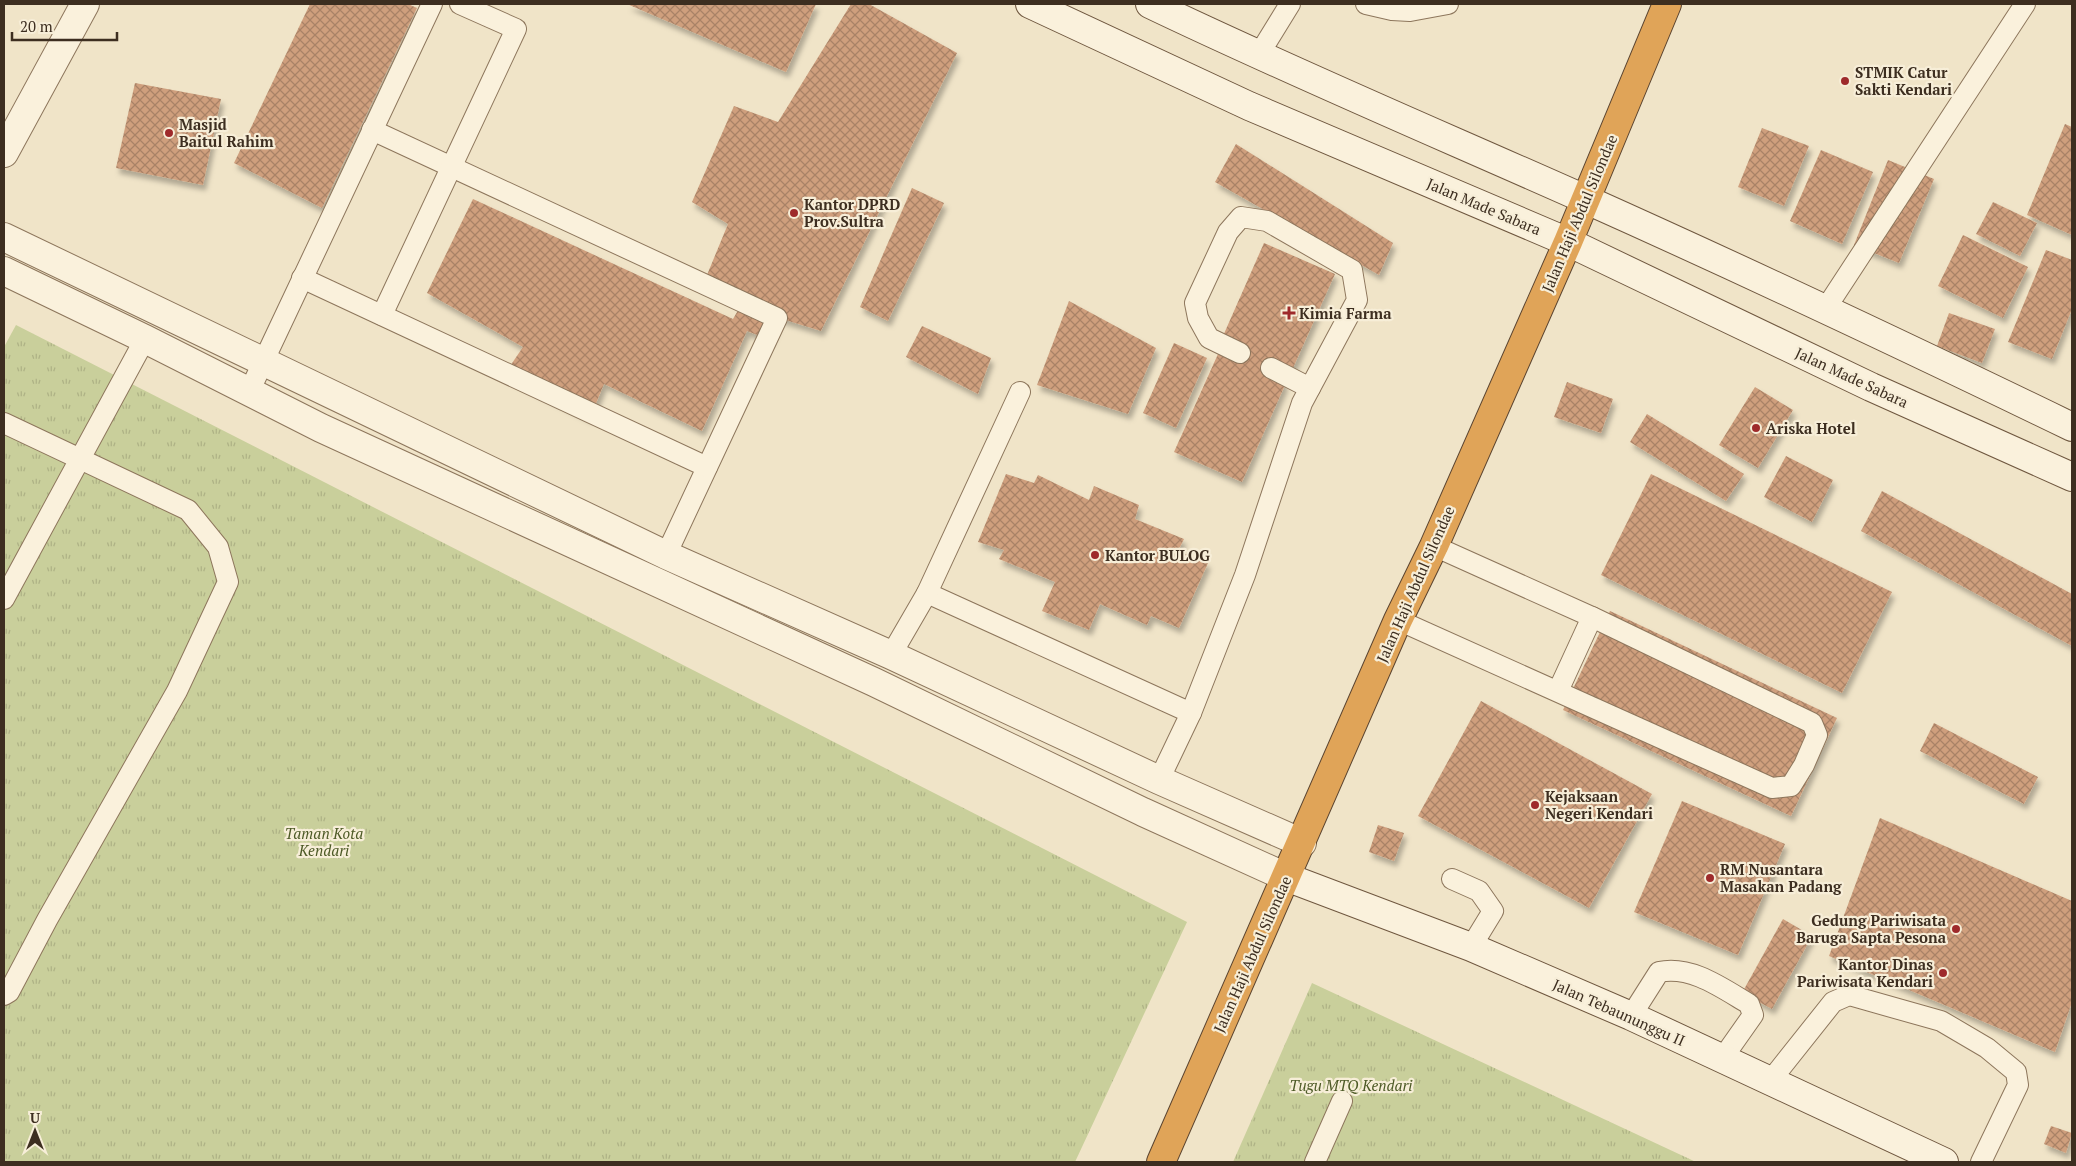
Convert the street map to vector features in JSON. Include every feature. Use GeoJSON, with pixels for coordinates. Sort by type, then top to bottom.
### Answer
{"type":"FeatureCollection","features":[{"type":"Feature","properties":{"kind":"highway","name":"Jalan Haji Abdul Silondae"},"geometry":{"type":"LineString","coordinates":[[1161,1162],[1398,620],[1434,546],[1568,242],[1667,4]]}},
{"type":"Feature","properties":{"kind":"street"},"geometry":{"type":"LineString","coordinates":[[4,153],[85,4]]}},
{"type":"Feature","properties":{"kind":"street","name":"Jalan Made Sabara"},"geometry":{"type":"LineString","coordinates":[[1030,4],[1248,106],[1568,242],[1871,387],[2072,477]]}},
{"type":"Feature","properties":{"kind":"street"},"geometry":{"type":"LineString","coordinates":[[1150,4],[1258,56],[1585,199],[1826,308],[2072,426]]}},
{"type":"Feature","properties":{"kind":"street"},"geometry":{"type":"LineString","coordinates":[[4,238],[666,555],[891,655],[1159,780],[1302,843]]}},
{"type":"Feature","properties":{"kind":"street","name":"Jalan Tebaununggu II"},"geometry":{"type":"LineString","coordinates":[[4,271],[330,432],[874,682],[1134,808],[1286,878],[1471,947],[1632,1016],[1944,1162]]}},
{"type":"Feature","properties":{"kind":"lane"},"geometry":{"type":"LineString","coordinates":[[249,392],[432,4]]}},
{"type":"Feature","properties":{"kind":"lane"},"geometry":{"type":"LineString","coordinates":[[382,315],[516,30],[460,4]]}},
{"type":"Feature","properties":{"kind":"lane"},"geometry":{"type":"LineString","coordinates":[[1258,56],[1290,4]]}},
{"type":"Feature","properties":{"kind":"lane"},"geometry":{"type":"LineString","coordinates":[[1366,4],[1410,12],[1448,4]]}},
{"type":"Feature","properties":{"kind":"lane"},"geometry":{"type":"LineString","coordinates":[[1826,308],[2025,4]]}},
{"type":"Feature","properties":{"kind":"lane"},"geometry":{"type":"LineString","coordinates":[[372,130],[777,318],[666,555]]}},
{"type":"Feature","properties":{"kind":"lane"},"geometry":{"type":"LineString","coordinates":[[1159,780],[1191,713],[1245,575],[1302,403],[1356,300],[1352,270],[1267,221],[1241,217],[1228,232],[1195,303],[1198,318],[1209,338],[1240,353]]}},
{"type":"Feature","properties":{"kind":"lane"},"geometry":{"type":"LineString","coordinates":[[302,278],[708,466]]}},
{"type":"Feature","properties":{"kind":"lane"},"geometry":{"type":"LineString","coordinates":[[4,599],[145,339]]}},
{"type":"Feature","properties":{"kind":"lane"},"geometry":{"type":"LineString","coordinates":[[1271,368],[1310,388]]}},
{"type":"Feature","properties":{"kind":"lane"},"geometry":{"type":"LineString","coordinates":[[891,655],[927,593],[1020,392]]}},
{"type":"Feature","properties":{"kind":"lane"},"geometry":{"type":"LineString","coordinates":[[4,423],[188,510],[218,547],[228,582],[178,691],[47,920],[9,992],[4,995]]}},
{"type":"Feature","properties":{"kind":"lane"},"geometry":{"type":"LineString","coordinates":[[1398,620],[1772,788],[1791,786],[1804,765],[1817,735],[1812,724],[1592,617],[1434,546]]}},
{"type":"Feature","properties":{"kind":"lane"},"geometry":{"type":"LineString","coordinates":[[927,593],[1191,713]]}},
{"type":"Feature","properties":{"kind":"lane"},"geometry":{"type":"LineString","coordinates":[[1558,692],[1592,617]]}},
{"type":"Feature","properties":{"kind":"lane"},"geometry":{"type":"LineString","coordinates":[[1452,879],[1479,891],[1492,911],[1471,947]]}},
{"type":"Feature","properties":{"kind":"lane"},"geometry":{"type":"LineString","coordinates":[[1632,1016],[1659,972],[1670,969],[1702,977],[1749,1004],[1753,1015],[1722,1059]]}},
{"type":"Feature","properties":{"kind":"lane"},"geometry":{"type":"LineString","coordinates":[[1771,1080],[1833,1002],[1849,995],[1941,1021],[1987,1048],[2016,1072],[2018,1085],[1981,1162]]}},
{"type":"Feature","properties":{"kind":"lane"},"geometry":{"type":"LineString","coordinates":[[1315,1162],[1342,1101]]}},
{"type":"Feature","properties":{"kind":"green space","name":"Taman Kota Kendari"},"geometry":{"type":"Polygon","coordinates":[[[16,325],[1187,922],[1075,1162],[4,1162],[4,347],[16,325]]]}},
{"type":"Feature","properties":{"kind":"green space","name":"Tugu MTQ Kendari"},"geometry":{"type":"Polygon","coordinates":[[[1312,983],[1696,1162],[1233,1162],[1312,983]]]}},
{"type":"Feature","properties":{"kind":"building"},"geometry":{"type":"Polygon","coordinates":[[[310,4],[408,4],[417,8],[322,208],[234,163],[310,4]]]}},
{"type":"Feature","properties":{"kind":"building"},"geometry":{"type":"Polygon","coordinates":[[[627,4],[816,4],[786,72],[627,4]]]}},
{"type":"Feature","properties":{"kind":"building","name":"Kantor DPRD Prov.Sultra"},"geometry":{"type":"Polygon","coordinates":[[[851,4],[869,4],[957,53],[821,331],[779,318],[770,340],[747,331],[702,431],[604,384],[590,418],[504,375],[523,347],[427,293],[473,199],[733,319],[748,293],[707,275],[728,224],[692,202],[734,106],[778,122],[851,4]]]}},
{"type":"Feature","properties":{"kind":"building","name":"Masjid Baitul Rahim"},"geometry":{"type":"Polygon","coordinates":[[[135,83],[221,99],[203,185],[116,168],[135,83]]]}},
{"type":"Feature","properties":{"kind":"building"},"geometry":{"type":"Polygon","coordinates":[[[2065,124],[2072,127],[2072,235],[2027,215],[2065,124]]]}},
{"type":"Feature","properties":{"kind":"building"},"geometry":{"type":"Polygon","coordinates":[[[1762,128],[1809,146],[1784,206],[1738,187],[1762,128]]]}},
{"type":"Feature","properties":{"kind":"building"},"geometry":{"type":"Polygon","coordinates":[[[1236,144],[1393,243],[1379,275],[1215,182],[1236,144]]]}},
{"type":"Feature","properties":{"kind":"building"},"geometry":{"type":"Polygon","coordinates":[[[1821,150],[1873,172],[1842,244],[1790,221],[1821,150]]]}},
{"type":"Feature","properties":{"kind":"building"},"geometry":{"type":"Polygon","coordinates":[[[1888,160],[1934,179],[1899,263],[1854,245],[1888,160]]]}},
{"type":"Feature","properties":{"kind":"building"},"geometry":{"type":"Polygon","coordinates":[[[912,188],[944,203],[888,321],[860,307],[912,188]]]}},
{"type":"Feature","properties":{"kind":"building"},"geometry":{"type":"Polygon","coordinates":[[[1993,202],[2037,223],[2020,256],[1976,234],[1993,202]]]}},
{"type":"Feature","properties":{"kind":"building"},"geometry":{"type":"Polygon","coordinates":[[[1963,235],[2028,267],[2003,318],[1938,286],[1963,235]]]}},
{"type":"Feature","properties":{"kind":"building"},"geometry":{"type":"Polygon","coordinates":[[[1264,243],[1335,274],[1293,368],[1275,360],[1285,385],[1242,482],[1174,452],[1218,354],[1236,362],[1223,336],[1264,243]]]}},
{"type":"Feature","properties":{"kind":"building"},"geometry":{"type":"Polygon","coordinates":[[[2046,250],[2072,260],[2072,309],[2052,359],[2008,342],[2046,250]]]}},
{"type":"Feature","properties":{"kind":"building"},"geometry":{"type":"Polygon","coordinates":[[[1069,301],[1156,348],[1128,414],[1037,385],[1069,301]]]}},
{"type":"Feature","properties":{"kind":"building"},"geometry":{"type":"Polygon","coordinates":[[[1949,313],[1995,329],[1982,363],[1937,346],[1949,313]]]}},
{"type":"Feature","properties":{"kind":"building"},"geometry":{"type":"Polygon","coordinates":[[[922,326],[991,358],[978,394],[906,357],[922,326]]]}},
{"type":"Feature","properties":{"kind":"building"},"geometry":{"type":"Polygon","coordinates":[[[1174,343],[1207,358],[1176,428],[1143,413],[1174,343]]]}},
{"type":"Feature","properties":{"kind":"building"},"geometry":{"type":"Polygon","coordinates":[[[1567,382],[1613,399],[1601,433],[1554,417],[1567,382]]]}},
{"type":"Feature","properties":{"kind":"building","name":"Ariska Hotel"},"geometry":{"type":"Polygon","coordinates":[[[1755,387],[1793,410],[1758,468],[1719,445],[1755,387]]]}},
{"type":"Feature","properties":{"kind":"building"},"geometry":{"type":"Polygon","coordinates":[[[1647,414],[1744,474],[1726,501],[1630,442],[1647,414]]]}},
{"type":"Feature","properties":{"kind":"building"},"geometry":{"type":"Polygon","coordinates":[[[1786,456],[1833,480],[1812,522],[1764,497],[1786,456]]]}},
{"type":"Feature","properties":{"kind":"building","name":"Kantor BULOG"},"geometry":{"type":"Polygon","coordinates":[[[1006,474],[1034,483],[1038,475],[1089,500],[1094,486],[1139,505],[1135,519],[1184,539],[1178,551],[1208,563],[1179,628],[1151,616],[1147,625],[1100,604],[1089,630],[1042,611],[1055,582],[999,559],[1004,550],[978,542],[1006,474]]]}},
{"type":"Feature","properties":{"kind":"building"},"geometry":{"type":"Polygon","coordinates":[[[1651,474],[1892,592],[1842,693],[1601,575],[1651,474]]]}},
{"type":"Feature","properties":{"kind":"building"},"geometry":{"type":"Polygon","coordinates":[[[1882,491],[2072,594],[2072,646],[1861,531],[1882,491]]]}},
{"type":"Feature","properties":{"kind":"building"},"geometry":{"type":"Polygon","coordinates":[[[1610,611],[1837,718],[1791,816],[1563,710],[1610,611]]]}},
{"type":"Feature","properties":{"kind":"building","name":"Kejaksaan Negeri Kendari"},"geometry":{"type":"Polygon","coordinates":[[[1481,701],[1652,794],[1589,908],[1418,816],[1481,701]]]}},
{"type":"Feature","properties":{"kind":"building"},"geometry":{"type":"Polygon","coordinates":[[[1934,723],[2038,777],[2024,804],[1920,751],[1934,723]]]}},
{"type":"Feature","properties":{"kind":"building","name":"RM Nusantara Masakan Padang"},"geometry":{"type":"Polygon","coordinates":[[[1682,801],[1785,844],[1738,955],[1634,912],[1682,801]]]}},
{"type":"Feature","properties":{"kind":"building","name":"Gedung Pariwisata Baruga Sapta Pesona"},"geometry":{"type":"Polygon","coordinates":[[[1880,818],[2072,901],[2072,1002],[2055,1052],[1829,956],[1880,818]]]}},
{"type":"Feature","properties":{"kind":"building"},"geometry":{"type":"Polygon","coordinates":[[[1378,825],[1404,833],[1394,861],[1369,852],[1378,825]]]}},
{"type":"Feature","properties":{"kind":"building"},"geometry":{"type":"Polygon","coordinates":[[[1783,919],[1812,936],[1772,1009],[1742,993],[1783,919]]]}},
{"type":"Feature","properties":{"kind":"building"},"geometry":{"type":"Polygon","coordinates":[[[2051,1126],[2072,1133],[2066,1153],[2044,1144],[2051,1126]]]}},
{"type":"Feature","properties":{"kind":"place","name":"STMIK Catur Sakti Kendari"},"geometry":{"type":"Point","coordinates":[1845,81]}},
{"type":"Feature","properties":{"kind":"place","name":"Masjid Baitul Rahim"},"geometry":{"type":"Point","coordinates":[169,133]}},
{"type":"Feature","properties":{"kind":"place","name":"Kantor DPRD Prov.Sultra"},"geometry":{"type":"Point","coordinates":[794,213]}},
{"type":"Feature","properties":{"kind":"place","name":"Kimia Farma"},"geometry":{"type":"Point","coordinates":[1289,313]}},
{"type":"Feature","properties":{"kind":"place","name":"Ariska Hotel"},"geometry":{"type":"Point","coordinates":[1756,428]}},
{"type":"Feature","properties":{"kind":"place","name":"Kantor BULOG"},"geometry":{"type":"Point","coordinates":[1095,555]}},
{"type":"Feature","properties":{"kind":"place","name":"Kejaksaan Negeri Kendari"},"geometry":{"type":"Point","coordinates":[1535,805]}},
{"type":"Feature","properties":{"kind":"place","name":"RM Nusantara Masakan Padang"},"geometry":{"type":"Point","coordinates":[1710,878]}},
{"type":"Feature","properties":{"kind":"place","name":"Gedung Pariwisata Baruga Sapta Pesona"},"geometry":{"type":"Point","coordinates":[1956,929]}},
{"type":"Feature","properties":{"kind":"place","name":"Kantor Dinas Pariwisata Kendari"},"geometry":{"type":"Point","coordinates":[1943,973]}}]}
